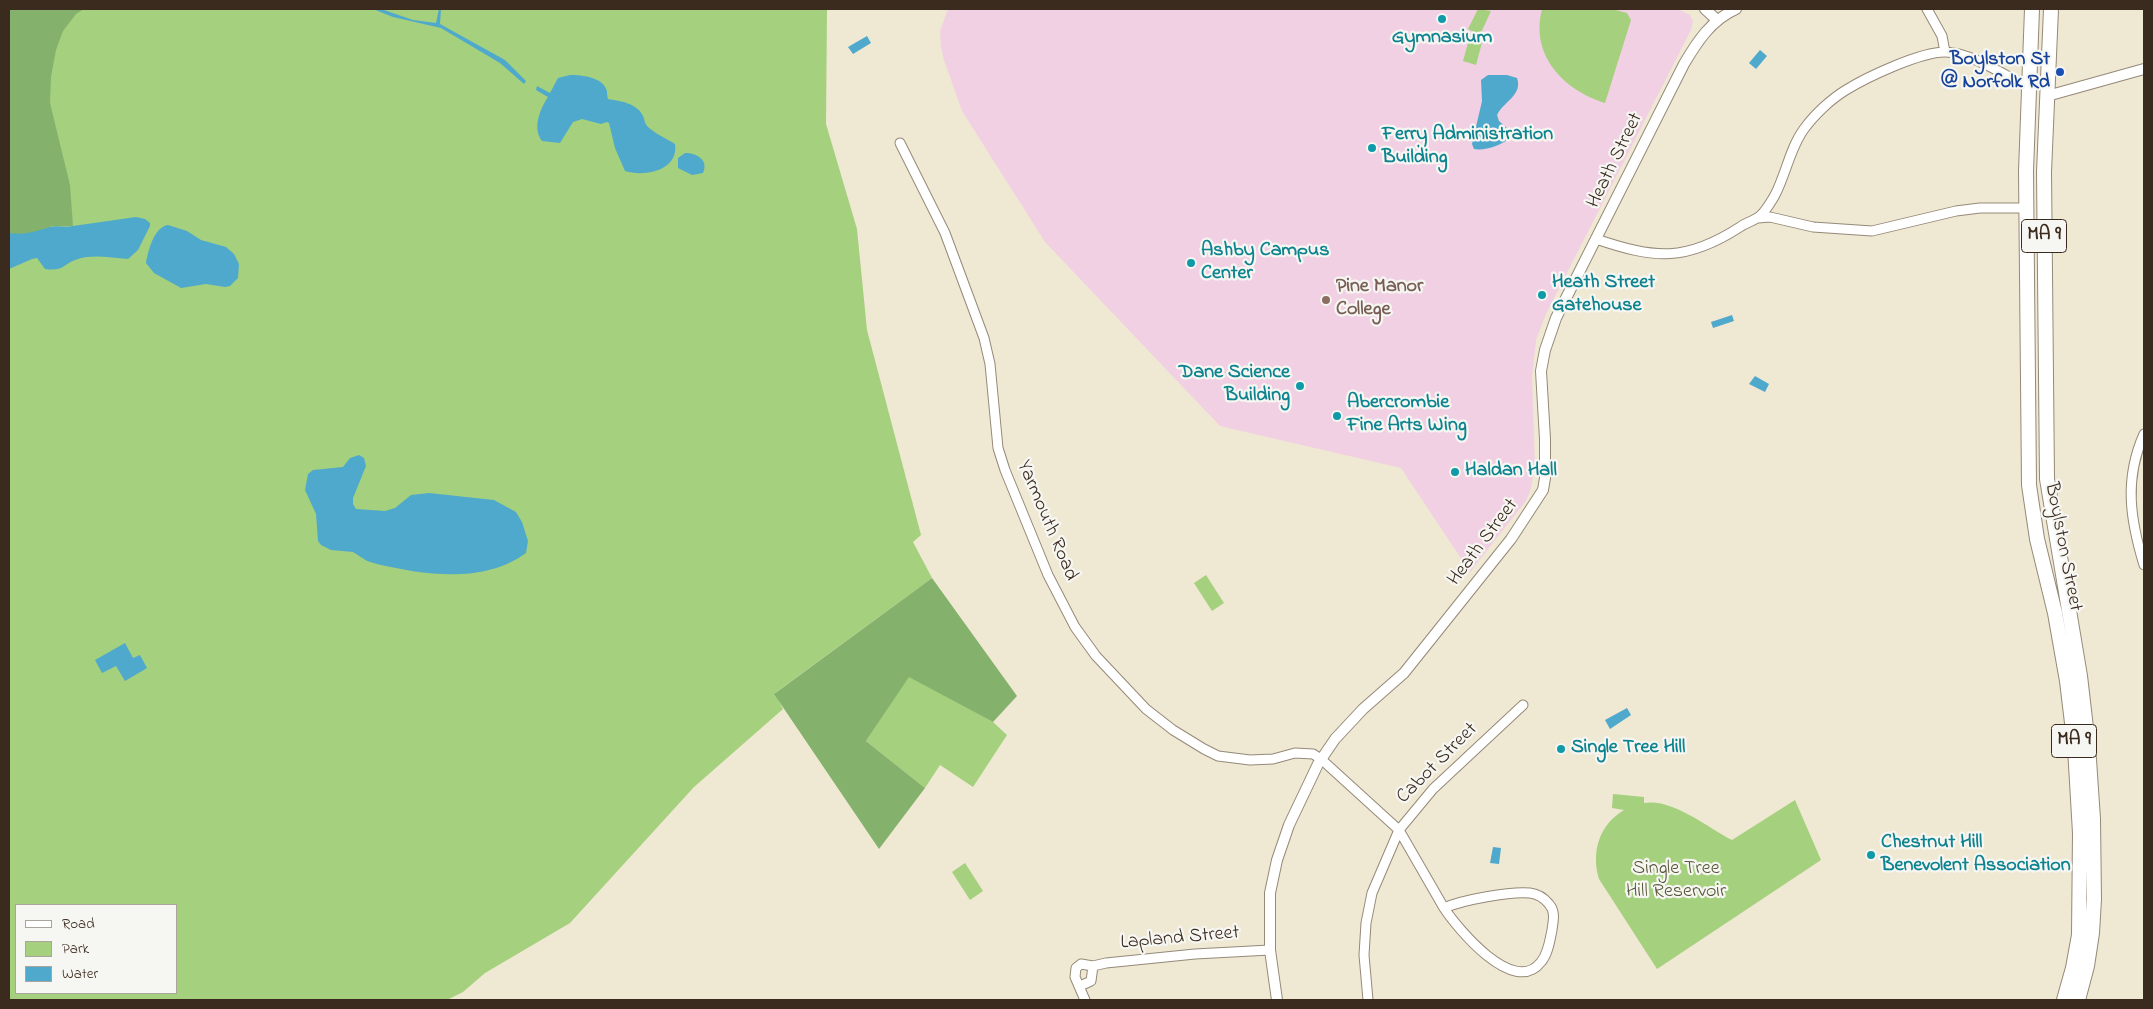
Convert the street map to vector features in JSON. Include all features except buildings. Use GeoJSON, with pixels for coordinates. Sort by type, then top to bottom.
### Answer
{"type":"FeatureCollection","features":[{"type":"Feature","properties":{"kind":"highway","name":"Boylston Street"},"geometry":{"type":"LineString","coordinates":[[2032,9],[2028,87],[2026,208],[2028,485],[2037,539],[2055,613],[2064,663],[2072,716],[2080,817],[2080,918],[2076,951],[2064,1000]]}},
{"type":"Feature","properties":{"kind":"highway","name":"Boylston Street"},"geometry":{"type":"LineString","coordinates":[[2051,9],[2044,189],[2047,479],[2080,676],[2088,745],[2093,819],[2094,899],[2092,933],[2087,966],[2078,1000]]}},
{"type":"Feature","properties":{"kind":"street"},"geometry":{"type":"LineString","coordinates":[[1705,9],[1717,20]]}},
{"type":"Feature","properties":{"kind":"street","name":"Heath Street"},"geometry":{"type":"LineString","coordinates":[[1278,1000],[1270,950],[1270,894],[1276,860],[1289,825],[1321,759],[1335,739],[1363,709],[1410,666],[1511,539],[1543,490],[1545,478],[1545,440],[1540,383],[1542,362],[1556,318],[1684,64],[1702,36],[1717,20],[1736,9]]}},
{"type":"Feature","properties":{"kind":"street"},"geometry":{"type":"LineString","coordinates":[[1927,9],[1942,36],[1945,52]]}},
{"type":"Feature","properties":{"kind":"street"},"geometry":{"type":"LineString","coordinates":[[1758,218],[1774,196],[1804,129],[1845,91],[1879,73],[1918,58],[1945,52],[1974,60],[2028,87]]}},
{"type":"Feature","properties":{"kind":"street"},"geometry":{"type":"LineString","coordinates":[[2047,96],[2144,69]]}},
{"type":"Feature","properties":{"kind":"street","name":"Yarmouth Road"},"geometry":{"type":"LineString","coordinates":[[900,142],[945,233],[984,338],[990,364],[998,448],[1048,575],[1075,627],[1096,656],[1122,686],[1173,730],[1204,750],[1218,756],[1250,760],[1274,759],[1295,753],[1313,754],[1321,759]]}},
{"type":"Feature","properties":{"kind":"street"},"geometry":{"type":"LineString","coordinates":[[1596,239],[1621,248],[1647,253],[1672,254],[1696,250],[1720,240],[1745,223],[1758,218],[1770,217],[1813,227],[1872,231],[1962,210],[2026,208]]}},
{"type":"Feature","properties":{"kind":"street"},"geometry":{"type":"LineString","coordinates":[[2144,434],[2138,448],[2131,478],[2132,518],[2144,565]]}},
{"type":"Feature","properties":{"kind":"street","name":"Cabot Street"},"geometry":{"type":"LineString","coordinates":[[1368,1000],[1364,955],[1366,923],[1372,893],[1399,830],[1433,788],[1523,705]]}},
{"type":"Feature","properties":{"kind":"street"},"geometry":{"type":"LineString","coordinates":[[1321,759],[1399,830],[1444,908],[1454,923],[1472,943],[1501,965],[1510,969],[1524,971],[1533,969],[1544,957],[1550,938],[1553,911],[1548,902],[1538,895],[1518,893],[1460,903],[1444,908]]}},
{"type":"Feature","properties":{"kind":"street","name":"Lapland Street"},"geometry":{"type":"LineString","coordinates":[[1080,986],[1075,977],[1076,968],[1081,964],[1093,966],[1185,955],[1270,950]]}},
{"type":"Feature","properties":{"kind":"street"},"geometry":{"type":"LineString","coordinates":[[1085,1000],[1080,986],[1091,981],[1093,966]]}},
{"type":"Feature","properties":{"kind":"shaded area","name":"Pine Manor College"},"geometry":{"type":"Polygon","coordinates":[[[948,9],[1678,9],[1690,15],[1693,21],[1691,30],[1546,314],[1536,340],[1532,377],[1535,467],[1530,492],[1525,502],[1470,572],[1401,468],[1220,426],[1045,242],[962,111],[941,47],[940,31],[948,9]]]}},
{"type":"Feature","properties":{"kind":"green space"},"geometry":{"type":"Polygon","coordinates":[[[9,9],[827,9],[826,124],[857,229],[867,330],[921,535],[913,542],[932,578],[775,693],[783,709],[694,787],[570,923],[485,973],[463,992],[447,1000],[9,1000],[9,9]]]}},
{"type":"Feature","properties":{"kind":"green space"},"geometry":{"type":"Polygon","coordinates":[[[9,9],[84,9],[76,14],[63,31],[56,50],[51,77],[50,103],[70,185],[73,226],[52,226],[44,230],[17,236],[9,233],[9,9]]]}},
{"type":"Feature","properties":{"kind":"green space"},"geometry":{"type":"Polygon","coordinates":[[[1478,9],[1491,11],[1480,35],[1468,29],[1478,9]]]}},
{"type":"Feature","properties":{"kind":"green space"},"geometry":{"type":"Polygon","coordinates":[[[1542,9],[1612,9],[1627,13],[1631,20],[1605,103],[1576,89],[1554,69],[1546,56],[1541,42],[1542,9]]]}},
{"type":"Feature","properties":{"kind":"green space"},"geometry":{"type":"Polygon","coordinates":[[[1470,36],[1483,39],[1476,65],[1463,61],[1470,36]]]}},
{"type":"Feature","properties":{"kind":"green space"},"geometry":{"type":"Polygon","coordinates":[[[1206,575],[1224,603],[1212,611],[1194,583],[1206,575]]]}},
{"type":"Feature","properties":{"kind":"green space"},"geometry":{"type":"Polygon","coordinates":[[[932,578],[1017,696],[993,722],[909,677],[866,741],[925,788],[879,849],[774,694],[932,578]]]}},
{"type":"Feature","properties":{"kind":"green space"},"geometry":{"type":"Polygon","coordinates":[[[909,676],[993,722],[1007,735],[973,787],[940,765],[925,788],[866,741],[909,676]]]}},
{"type":"Feature","properties":{"kind":"green space","name":"Single Tree Hill Reservoir"},"geometry":{"type":"Polygon","coordinates":[[[1613,794],[1644,797],[1644,803],[1655,803],[1678,809],[1732,840],[1795,800],[1821,860],[1657,969],[1599,879],[1596,859],[1599,840],[1608,823],[1624,810],[1612,808],[1613,794]]]}},
{"type":"Feature","properties":{"kind":"green space"},"geometry":{"type":"Polygon","coordinates":[[[965,863],[983,891],[970,900],[952,872],[965,863]]]}},
{"type":"Feature","properties":{"kind":"water"},"geometry":{"type":"Polygon","coordinates":[[[373,9],[381,9],[413,20],[436,23],[439,9],[441,9],[440,24],[505,60],[526,81],[524,84],[500,63],[441,28],[393,17],[373,9]]]}},
{"type":"Feature","properties":{"kind":"water"},"geometry":{"type":"Polygon","coordinates":[[[867,36],[871,43],[853,54],[848,47],[867,36]]]}},
{"type":"Feature","properties":{"kind":"water"},"geometry":{"type":"Polygon","coordinates":[[[1760,50],[1767,56],[1756,69],[1749,63],[1760,50]]]}},
{"type":"Feature","properties":{"kind":"water"},"geometry":{"type":"Polygon","coordinates":[[[570,75],[586,76],[597,80],[605,86],[608,99],[628,103],[637,108],[648,127],[675,144],[675,153],[672,160],[659,170],[641,173],[625,171],[615,148],[609,123],[607,122],[601,124],[582,119],[573,122],[560,143],[542,141],[537,125],[542,107],[548,97],[536,90],[537,86],[550,93],[558,78],[570,75]]]}},
{"type":"Feature","properties":{"kind":"water"},"geometry":{"type":"Polygon","coordinates":[[[1488,75],[1507,75],[1517,78],[1518,84],[1515,93],[1497,115],[1499,121],[1510,131],[1510,138],[1493,147],[1474,149],[1472,144],[1482,101],[1481,80],[1488,75]]]}},
{"type":"Feature","properties":{"kind":"water"},"geometry":{"type":"Polygon","coordinates":[[[685,153],[694,154],[701,158],[704,164],[703,173],[692,175],[678,168],[678,158],[685,153]]]}},
{"type":"Feature","properties":{"kind":"water"},"geometry":{"type":"Polygon","coordinates":[[[136,217],[145,219],[150,223],[150,226],[138,250],[128,259],[90,257],[73,261],[60,268],[51,270],[45,269],[37,258],[9,269],[9,233],[34,232],[52,226],[70,227],[136,217]]]}},
{"type":"Feature","properties":{"kind":"water"},"geometry":{"type":"Polygon","coordinates":[[[168,225],[187,231],[201,240],[226,247],[234,254],[239,264],[238,278],[230,286],[225,287],[206,284],[181,288],[154,273],[146,263],[148,252],[155,235],[159,230],[168,225]]]}},
{"type":"Feature","properties":{"kind":"water"},"geometry":{"type":"Polygon","coordinates":[[[1732,315],[1734,321],[1713,328],[1711,322],[1732,315]]]}},
{"type":"Feature","properties":{"kind":"water"},"geometry":{"type":"Polygon","coordinates":[[[1755,376],[1769,384],[1765,392],[1749,384],[1755,376]]]}},
{"type":"Feature","properties":{"kind":"water"},"geometry":{"type":"Polygon","coordinates":[[[359,455],[364,458],[366,466],[353,498],[353,504],[356,509],[385,511],[395,508],[411,495],[429,493],[494,500],[516,512],[522,522],[528,541],[526,553],[509,563],[492,569],[473,573],[434,574],[377,564],[367,561],[353,552],[331,550],[321,545],[318,541],[316,514],[305,490],[308,474],[313,470],[343,467],[350,458],[359,455]]]}},
{"type":"Feature","properties":{"kind":"water"},"geometry":{"type":"Polygon","coordinates":[[[125,643],[133,658],[140,655],[147,668],[125,681],[116,666],[102,673],[95,660],[125,643]]]}},
{"type":"Feature","properties":{"kind":"water"},"geometry":{"type":"Polygon","coordinates":[[[1627,708],[1631,715],[1610,729],[1605,720],[1627,708]]]}},
{"type":"Feature","properties":{"kind":"water"},"geometry":{"type":"Polygon","coordinates":[[[1493,847],[1501,848],[1499,864],[1490,863],[1493,847]]]}},
{"type":"Feature","properties":{"kind":"place","name":"Gymnasium"},"geometry":{"type":"Point","coordinates":[1442,19]}},
{"type":"Feature","properties":{"kind":"place","name":"Boylston St @ Norfolk Rd"},"geometry":{"type":"Point","coordinates":[2060,72]}},
{"type":"Feature","properties":{"kind":"place","name":"Ferry Administration Building"},"geometry":{"type":"Point","coordinates":[1372,148]}},
{"type":"Feature","properties":{"kind":"place","name":"Ashby Campus Center"},"geometry":{"type":"Point","coordinates":[1191,263]}},
{"type":"Feature","properties":{"kind":"place","name":"Heath Street Gatehouse"},"geometry":{"type":"Point","coordinates":[1542,295]}},
{"type":"Feature","properties":{"kind":"place","name":"Pine Manor College"},"geometry":{"type":"Point","coordinates":[1326,300]}},
{"type":"Feature","properties":{"kind":"place","name":"Dane Science Building"},"geometry":{"type":"Point","coordinates":[1300,386]}},
{"type":"Feature","properties":{"kind":"place","name":"Abercrombie Fine Arts Wing"},"geometry":{"type":"Point","coordinates":[1337,416]}},
{"type":"Feature","properties":{"kind":"place","name":"Haldan Hall"},"geometry":{"type":"Point","coordinates":[1455,472]}},
{"type":"Feature","properties":{"kind":"place","name":"Single Tree Hill"},"geometry":{"type":"Point","coordinates":[1561,749]}},
{"type":"Feature","properties":{"kind":"place","name":"Chestnut Hill Benevolent Association"},"geometry":{"type":"Point","coordinates":[1871,855]}}]}
